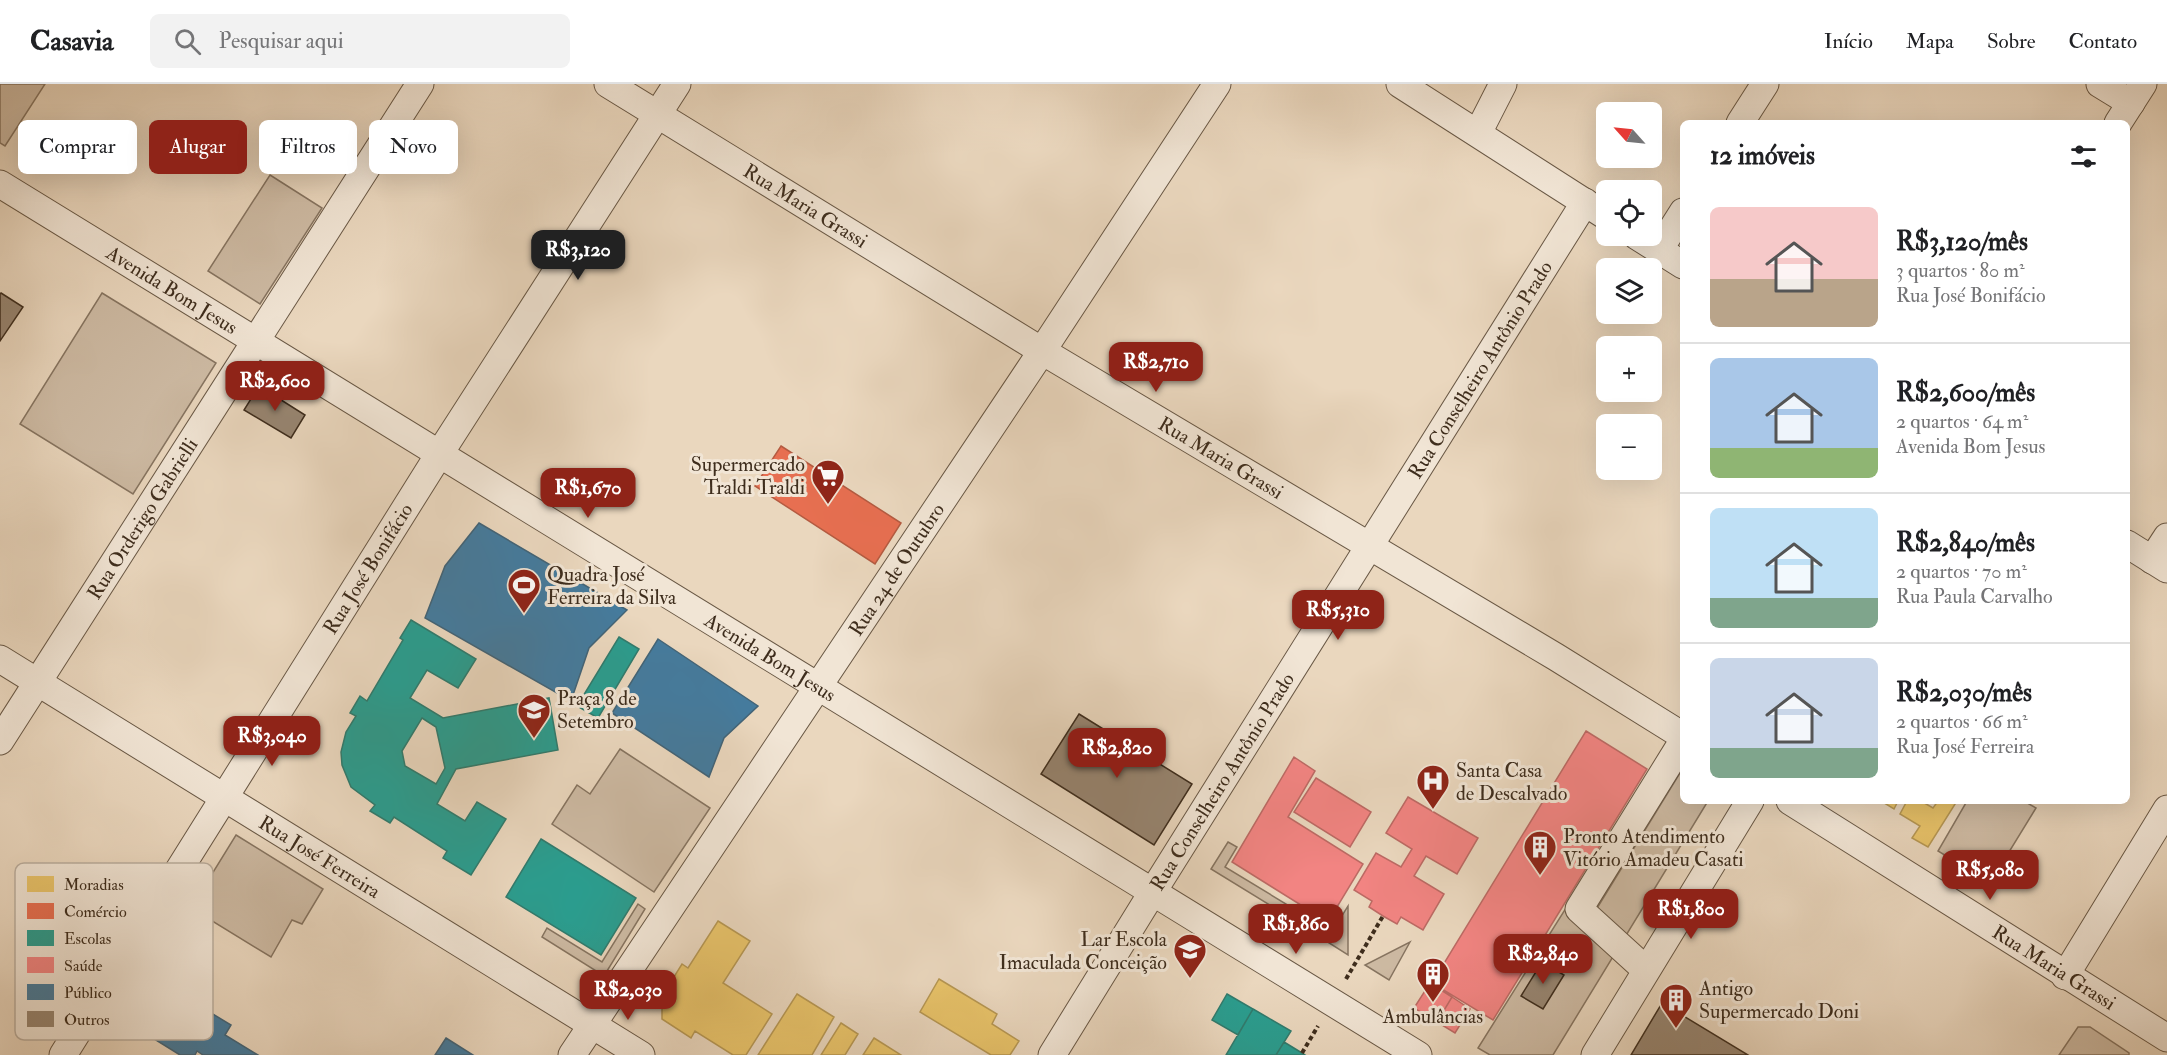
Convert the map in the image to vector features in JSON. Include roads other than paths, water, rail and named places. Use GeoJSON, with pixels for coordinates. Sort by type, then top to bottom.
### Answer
{"type":"FeatureCollection","features":[{"type":"Feature","properties":{"kind":"street","name":"Rua Orderigo Gabrielli"},"geometry":{"type":"LineString","coordinates":[[0,741],[420,84]]}},
{"type":"Feature","properties":{"kind":"street","name":"Rua Maria Grassi"},"geometry":{"type":"LineString","coordinates":[[608,84],[1042,351],[1556,657],[1680,734]]}},
{"type":"Feature","properties":{"kind":"street","name":"Rua José Bonifácio"},"geometry":{"type":"LineString","coordinates":[[184,863],[440,453],[677,84]]}},
{"type":"Feature","properties":{"kind":"street","name":"Rua 24 de Outubro"},"geometry":{"type":"LineString","coordinates":[[572,1055],[1042,351],[1217,84]]}},
{"type":"Feature","properties":{"kind":"street"},"geometry":{"type":"LineString","coordinates":[[1400,84],[1596,209]]}},
{"type":"Feature","properties":{"kind":"street"},"geometry":{"type":"LineString","coordinates":[[1478,133],[1503,84]]}},
{"type":"Feature","properties":{"kind":"street"},"geometry":{"type":"LineString","coordinates":[[1742,120],[1765,84]]}},
{"type":"Feature","properties":{"kind":"street"},"geometry":{"type":"LineString","coordinates":[[2100,84],[2131,103]]}},
{"type":"Feature","properties":{"kind":"street","name":"Avenida Bom Jesus"},"geometry":{"type":"LineString","coordinates":[[0,184],[1418,1055]]}},
{"type":"Feature","properties":{"kind":"street","name":"Rua Conselheiro Antônio Prado"},"geometry":{"type":"LineString","coordinates":[[1052,1055],[1370,547],[1596,209]]}},
{"type":"Feature","properties":{"kind":"street"},"geometry":{"type":"LineString","coordinates":[[1659,250],[1680,217]]}},
{"type":"Feature","properties":{"kind":"street"},"geometry":{"type":"LineString","coordinates":[[1652,246],[1680,263]]}},
{"type":"Feature","properties":{"kind":"street"},"geometry":{"type":"LineString","coordinates":[[2130,546],[2160,565],[2167,537]]}},
{"type":"Feature","properties":{"kind":"street","name":"Rua José Ferreira"},"geometry":{"type":"LineString","coordinates":[[0,659],[641,1055]]}},
{"type":"Feature","properties":{"kind":"street"},"geometry":{"type":"LineString","coordinates":[[1646,970],[1579,909],[1680,746]]}},
{"type":"Feature","properties":{"kind":"street"},"geometry":{"type":"LineString","coordinates":[[1595,1055],[1748,804]]}},
{"type":"Feature","properties":{"kind":"street","name":"Rua Maria Grassi"},"geometry":{"type":"LineString","coordinates":[[1795,804],[2167,1038]]}},
{"type":"Feature","properties":{"kind":"street"},"geometry":{"type":"LineString","coordinates":[[2065,976],[2167,809]]}},
{"type":"Feature","properties":{"kind":"street","name":"Rua José Bonifácio"},"geometry":{"type":"LineString","coordinates":[[63,1055],[72,1040]]}},
{"type":"Feature","properties":{"kind":"place","name":"Supermercado Traldi Traldi"},"geometry":{"type":"Point","coordinates":[828,505]}},
{"type":"Feature","properties":{"kind":"place","name":"Quadra José Ferreira da Silva"},"geometry":{"type":"Point","coordinates":[524,614]}},
{"type":"Feature","properties":{"kind":"place","name":"Praça 8 de Setembro"},"geometry":{"type":"Point","coordinates":[534,739]}},
{"type":"Feature","properties":{"kind":"place","name":"Santa Casa de Descalvado"},"geometry":{"type":"Point","coordinates":[1433,810]}},
{"type":"Feature","properties":{"kind":"place","name":"Pronto Atendimento Vitório Amadeu Casati"},"geometry":{"type":"Point","coordinates":[1540,876]}},
{"type":"Feature","properties":{"kind":"place","name":"Lar Escola Imaculada Conceição"},"geometry":{"type":"Point","coordinates":[1190,979]}},
{"type":"Feature","properties":{"kind":"place","name":"Ambulâncias"},"geometry":{"type":"Point","coordinates":[1433,1003]}},
{"type":"Feature","properties":{"kind":"place","name":"Antigo Supermercado Doni"},"geometry":{"type":"Point","coordinates":[1676,1029]}}]}
